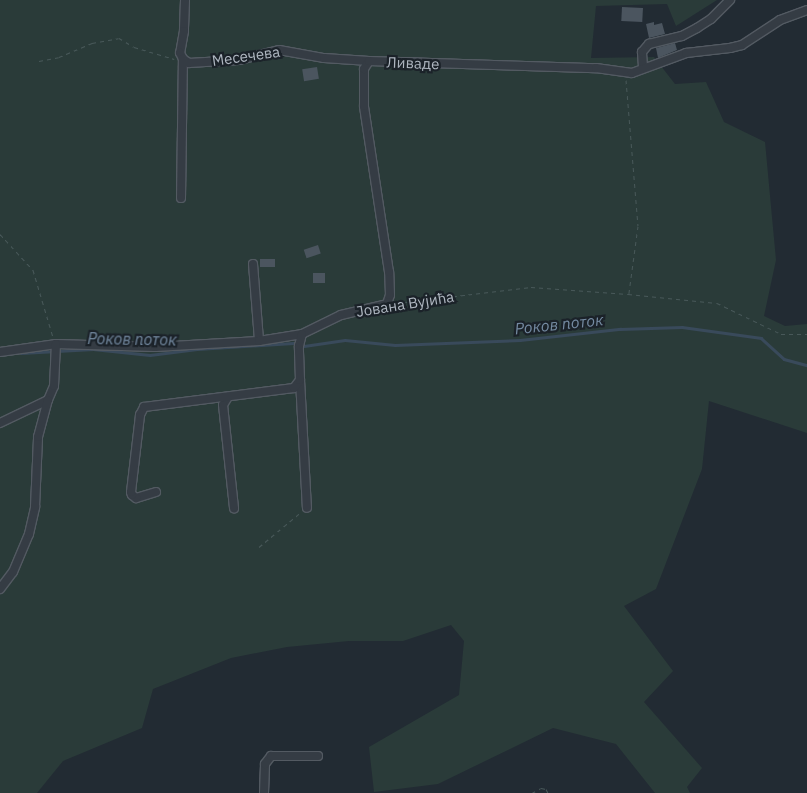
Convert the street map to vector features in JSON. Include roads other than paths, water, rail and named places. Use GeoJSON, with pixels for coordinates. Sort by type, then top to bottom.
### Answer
{"type":"FeatureCollection","features":[{"type":"Feature","properties":{"kind":"street"},"geometry":{"type":"LineString","coordinates":[[181,198],[182,59],[180,53],[184,31],[185,0]]}},
{"type":"Feature","properties":{"kind":"street"},"geometry":{"type":"LineString","coordinates":[[643,67],[642,52],[649,44],[682,36],[711,20],[730,0]]}},
{"type":"Feature","properties":{"kind":"street","name":"Ливаде"},"geometry":{"type":"LineString","coordinates":[[387,304],[390,296],[389,272],[364,106],[364,68],[369,61],[596,68],[632,73],[643,67],[661,63],[686,53],[730,48],[754,38],[780,20],[807,10]]}},
{"type":"Feature","properties":{"kind":"street","name":"Месечева"},"geometry":{"type":"LineString","coordinates":[[182,59],[189,63],[239,60],[279,50],[324,58],[369,61]]}},
{"type":"Feature","properties":{"kind":"street"},"geometry":{"type":"LineString","coordinates":[[253,264],[259,340]]}},
{"type":"Feature","properties":{"kind":"street","name":"Јована Вујића"},"geometry":{"type":"LineString","coordinates":[[0,352],[156,347],[259,340],[302,334],[341,315],[387,304]]}},
{"type":"Feature","properties":{"kind":"street"},"geometry":{"type":"LineString","coordinates":[[302,334],[299,346],[306,508]]}},
{"type":"Feature","properties":{"kind":"street"},"geometry":{"type":"LineString","coordinates":[[0,590],[13,572],[28,534],[35,507],[38,437],[48,400],[54,386],[57,349]]}},
{"type":"Feature","properties":{"kind":"street"},"geometry":{"type":"LineString","coordinates":[[156,492],[136,498],[131,492],[142,410],[150,405],[289,389],[294,388],[300,380]]}},
{"type":"Feature","properties":{"kind":"street"},"geometry":{"type":"LineString","coordinates":[[228,397],[224,405],[234,508]]}},
{"type":"Feature","properties":{"kind":"street"},"geometry":{"type":"LineString","coordinates":[[0,423],[48,400]]}},
{"type":"Feature","properties":{"kind":"street"},"geometry":{"type":"LineString","coordinates":[[264,793],[265,764],[270,756],[318,756]]}},
{"type":"Feature","properties":{"kind":"waterway","name":"Роков поток"},"geometry":{"type":"LineString","coordinates":[[304,346],[345,340],[395,345],[520,340],[620,329],[682,327],[761,338],[784,359],[807,365]]}},
{"type":"Feature","properties":{"kind":"waterway","name":"Роков поток"},"geometry":{"type":"LineString","coordinates":[[21,353],[93,349],[150,355],[197,349],[293,343]]}}]}
